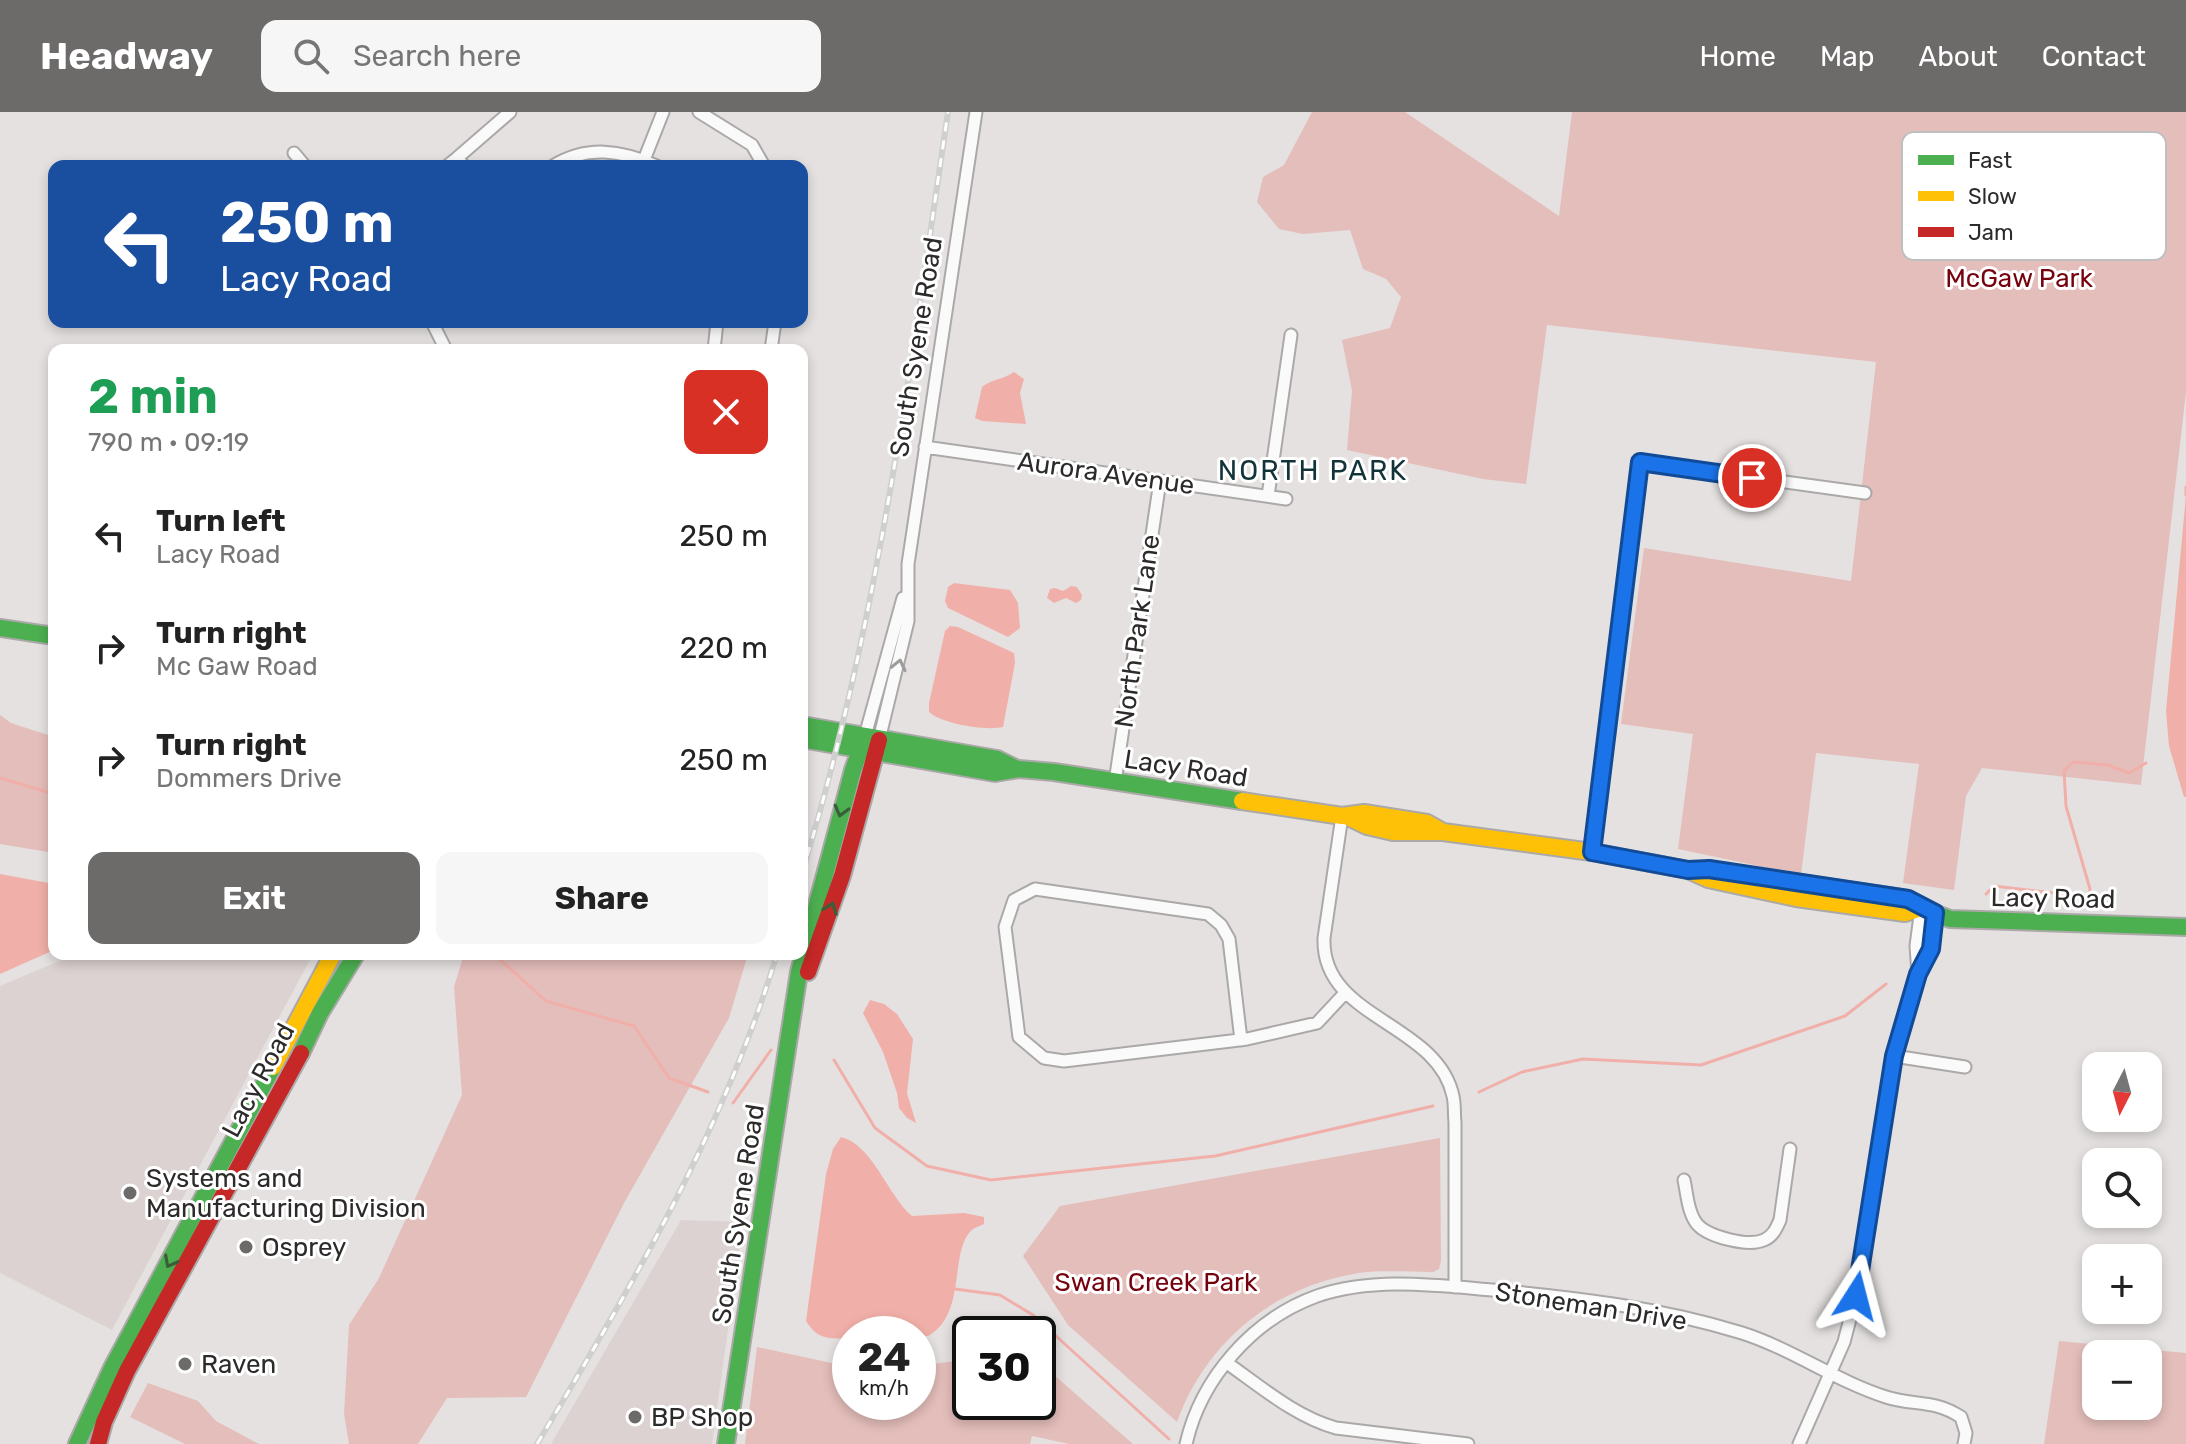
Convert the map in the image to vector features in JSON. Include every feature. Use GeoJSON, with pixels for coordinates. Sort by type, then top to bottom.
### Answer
{"type":"FeatureCollection","features":[{"type":"Feature","properties":{"kind":"main road"},"geometry":{"type":"LineString","coordinates":[[0,628],[48,635]]}},
{"type":"Feature","properties":{"kind":"main road","name":"Lacy Road"},"geometry":{"type":"LineString","coordinates":[[808,727],[870,745],[995,773],[1019,769],[1115,782],[1344,816],[1358,824],[1425,836],[1443,832],[1592,852],[1688,870],[1709,869],[1908,899],[1950,919],[2115,922],[2186,927]]}},
{"type":"Feature","properties":{"kind":"main road","name":"Lacy Road"},"geometry":{"type":"LineString","coordinates":[[808,740],[870,745]]}},
{"type":"Feature","properties":{"kind":"main road","name":"South Syene Road"},"geometry":{"type":"LineString","coordinates":[[726,1444],[798,991],[807,975],[842,876],[870,745]]}},
{"type":"Feature","properties":{"kind":"main road","name":"Lacy Road"},"geometry":{"type":"LineString","coordinates":[[77,1444],[112,1368],[330,960]]}},
{"type":"Feature","properties":{"kind":"main road","name":"Lacy Road"},"geometry":{"type":"LineString","coordinates":[[98,1444],[104,1422],[127,1371],[287,1082],[320,1013],[352,960]]}},
{"type":"Feature","properties":{"kind":"street"},"geometry":{"type":"LineString","coordinates":[[459,160],[510,112]]}},
{"type":"Feature","properties":{"kind":"street"},"geometry":{"type":"LineString","coordinates":[[567,160],[586,152],[622,154],[644,160],[663,112]]}},
{"type":"Feature","properties":{"kind":"street"},"geometry":{"type":"LineString","coordinates":[[699,112],[752,145],[761,160]]}},
{"type":"Feature","properties":{"kind":"street","name":"South Syene Road"},"geometry":{"type":"LineString","coordinates":[[870,745],[907,589],[925,447],[976,112]]}},
{"type":"Feature","properties":{"kind":"street"},"geometry":{"type":"LineString","coordinates":[[294,153],[300,160]]}},
{"type":"Feature","properties":{"kind":"street"},"geometry":{"type":"LineString","coordinates":[[1268,496],[1291,335]]}},
{"type":"Feature","properties":{"kind":"street","name":"Aurora Avenue"},"geometry":{"type":"LineString","coordinates":[[925,447],[1286,499]]}},
{"type":"Feature","properties":{"kind":"street"},"geometry":{"type":"LineString","coordinates":[[1592,852],[1640,462],[1865,493]]}},
{"type":"Feature","properties":{"kind":"street","name":"North Park Lane"},"geometry":{"type":"LineString","coordinates":[[1115,782],[1160,481]]}},
{"type":"Feature","properties":{"kind":"street"},"geometry":{"type":"LineString","coordinates":[[1344,816],[1324,945],[1328,969],[1345,993],[1418,1045],[1437,1064],[1454,1097],[1455,1287]]}},
{"type":"Feature","properties":{"kind":"street"},"geometry":{"type":"LineString","coordinates":[[1241,1040],[1229,939],[1221,925],[1208,914],[1035,889],[1014,900],[1005,927],[1019,1037],[1044,1058],[1064,1061],[1241,1040],[1317,1023],[1345,993]]}},
{"type":"Feature","properties":{"kind":"street"},"geometry":{"type":"LineString","coordinates":[[1799,1444],[1844,1342],[1856,1296],[1894,1056],[1918,974],[1916,946],[1928,910]]}},
{"type":"Feature","properties":{"kind":"street"},"geometry":{"type":"LineString","coordinates":[[1894,1056],[1965,1067]]}},
{"type":"Feature","properties":{"kind":"street"},"geometry":{"type":"LineString","coordinates":[[1684,1180],[1692,1216],[1698,1226],[1714,1234],[1760,1242],[1776,1230],[1780,1220],[1790,1149]]}},
{"type":"Feature","properties":{"kind":"street","name":"Stoneman Drive"},"geometry":{"type":"LineString","coordinates":[[1186,1444],[1206,1390],[1254,1333],[1282,1313],[1318,1296],[1368,1285],[1455,1287],[1583,1300],[1741,1333],[1773,1344],[1886,1397],[1945,1407],[1961,1417],[1966,1433],[1964,1444]]}},
{"type":"Feature","properties":{"kind":"street"},"geometry":{"type":"LineString","coordinates":[[1227,1363],[1319,1424],[1468,1444]]}},
{"type":"Feature","properties":{"kind":"shaded area"},"geometry":{"type":"Polygon","coordinates":[[[1014,372],[1024,379],[1020,393],[1026,424],[975,418],[982,387],[1014,372]]]}},
{"type":"Feature","properties":{"kind":"shaded area"},"geometry":{"type":"Polygon","coordinates":[[[2186,495],[2184,797],[2169,746],[2166,711],[2186,495]]]}},
{"type":"Feature","properties":{"kind":"shaded area"},"geometry":{"type":"Polygon","coordinates":[[[954,583],[1010,590],[1018,603],[1020,628],[1008,637],[948,608],[945,601],[948,587],[954,583]]]}},
{"type":"Feature","properties":{"kind":"shaded area"},"geometry":{"type":"Polygon","coordinates":[[[1071,586],[1077,587],[1082,595],[1076,603],[1066,598],[1054,603],[1047,598],[1050,589],[1063,591],[1071,586]]]}},
{"type":"Feature","properties":{"kind":"shaded area"},"geometry":{"type":"Polygon","coordinates":[[[950,626],[1014,653],[1015,663],[1003,727],[964,726],[929,712],[945,631],[950,626]]]}},
{"type":"Feature","properties":{"kind":"shaded area"},"geometry":{"type":"Polygon","coordinates":[[[0,874],[48,883],[48,953],[0,974],[0,874]]]}},
{"type":"Feature","properties":{"kind":"shaded area"},"geometry":{"type":"Polygon","coordinates":[[[62,960],[310,960],[112,1330],[0,1273],[0,986],[62,960]]]}},
{"type":"Feature","properties":{"kind":"shaded area"},"geometry":{"type":"Polygon","coordinates":[[[870,1000],[884,1004],[897,1014],[913,1039],[907,1093],[916,1123],[899,1108],[883,1052],[863,1013],[870,1000]]]}},
{"type":"Feature","properties":{"kind":"shaded area"},"geometry":{"type":"Polygon","coordinates":[[[841,1137],[862,1150],[912,1216],[964,1213],[984,1217],[984,1224],[973,1229],[966,1238],[953,1298],[948,1313],[936,1329],[936,1316],[832,1316],[830,1338],[819,1335],[806,1321],[826,1174],[833,1149],[841,1137]]]}},
{"type":"Feature","properties":{"kind":"shaded area"},"geometry":{"type":"Polygon","coordinates":[[[681,1220],[743,1222],[712,1444],[551,1444],[681,1220]]]}},
{"type":"Feature","properties":{"kind":"green space","name":"McGaw Park"},"geometry":{"type":"Polygon","coordinates":[[[1312,112],[1405,112],[1559,216],[1572,112],[2186,112],[2186,392],[2141,785],[1982,768],[1966,796],[1954,890],[1903,883],[1919,764],[1816,753],[1801,875],[1678,849],[1693,734],[1621,724],[1644,548],[1851,581],[1876,362],[1547,325],[1526,484],[1483,479],[1347,450],[1352,391],[1342,340],[1390,328],[1401,297],[1386,279],[1363,269],[1350,230],[1303,234],[1279,229],[1257,202],[1263,177],[1284,165],[1312,112]]]}},
{"type":"Feature","properties":{"kind":"green space"},"geometry":{"type":"Polygon","coordinates":[[[0,715],[11,723],[48,735],[48,852],[0,844],[0,715]]]}},
{"type":"Feature","properties":{"kind":"green space"},"geometry":{"type":"Polygon","coordinates":[[[462,960],[746,960],[729,1018],[624,1203],[526,1397],[447,1398],[418,1444],[349,1444],[344,1414],[349,1325],[379,1278],[462,1095],[454,987],[462,960]]]}},
{"type":"Feature","properties":{"kind":"green space","name":"Swan Creek Park"},"geometry":{"type":"Polygon","coordinates":[[[1440,1138],[1439,1269],[1433,1272],[1359,1273],[1328,1280],[1272,1305],[1247,1322],[1225,1343],[1190,1393],[1177,1422],[1068,1325],[1023,1256],[1060,1206],[1440,1138]]]}},
{"type":"Feature","properties":{"kind":"green space"},"geometry":{"type":"Polygon","coordinates":[[[2059,1341],[2082,1343],[2082,1420],[2162,1420],[2162,1351],[2186,1353],[2186,1444],[2044,1444],[2059,1341]]]}},
{"type":"Feature","properties":{"kind":"green space","name":"Swan Creek Park"},"geometry":{"type":"Polygon","coordinates":[[[757,1347],[832,1363],[832,1420],[936,1420],[936,1364],[952,1361],[952,1420],[1056,1420],[1056,1377],[1133,1444],[1069,1444],[1032,1436],[1030,1444],[745,1444],[757,1347]]]}},
{"type":"Feature","properties":{"kind":"green space"},"geometry":{"type":"Polygon","coordinates":[[[148,1383],[198,1401],[216,1421],[259,1444],[185,1444],[130,1417],[148,1383]]]}},
{"type":"Feature","properties":{"kind":"waterway"},"geometry":{"type":"LineString","coordinates":[[2186,487],[2186,495]]}},
{"type":"Feature","properties":{"kind":"waterway"},"geometry":{"type":"LineString","coordinates":[[1986,894],[1994,886],[2088,897],[2090,889],[2066,806],[2064,771],[2073,762],[2108,765],[2129,773],[2146,763]]}},
{"type":"Feature","properties":{"kind":"waterway"},"geometry":{"type":"LineString","coordinates":[[0,778],[48,792]]}},
{"type":"Feature","properties":{"kind":"waterway"},"geometry":{"type":"LineString","coordinates":[[501,960],[546,1001],[634,1026],[669,1078],[708,1092]]}},
{"type":"Feature","properties":{"kind":"waterway"},"geometry":{"type":"LineString","coordinates":[[1479,1092],[1522,1072],[1583,1059],[1701,1065],[1845,1016],[1886,984]]}},
{"type":"Feature","properties":{"kind":"waterway"},"geometry":{"type":"LineString","coordinates":[[733,1103],[771,1050]]}},
{"type":"Feature","properties":{"kind":"waterway"},"geometry":{"type":"LineString","coordinates":[[834,1060],[875,1128],[927,1166],[991,1180],[1215,1156],[1433,1106]]}},
{"type":"Feature","properties":{"kind":"waterway"},"geometry":{"type":"LineString","coordinates":[[955,1289],[1000,1295],[1033,1315],[1169,1439]]}},
{"type":"Feature","properties":{"kind":"railway"},"geometry":{"type":"LineString","coordinates":[[808,852],[829,780],[872,591],[905,400],[948,112]]}},
{"type":"Feature","properties":{"kind":"railway"},"geometry":{"type":"LineString","coordinates":[[537,1444],[640,1267],[703,1145],[755,1019],[775,960]]}},
{"type":"Feature","properties":{"kind":"traffic: fast"},"geometry":{"type":"LineString","coordinates":[[0,628],[48,635]]}},
{"type":"Feature","properties":{"kind":"traffic: fast"},"geometry":{"type":"LineString","coordinates":[[808,726],[997,759],[1017,769]]}},
{"type":"Feature","properties":{"kind":"traffic: fast"},"geometry":{"type":"LineString","coordinates":[[808,938],[865,736]]}},
{"type":"Feature","properties":{"kind":"traffic: fast"},"geometry":{"type":"LineString","coordinates":[[808,740],[995,773],[1019,769],[1054,772],[1242,801]]}},
{"type":"Feature","properties":{"kind":"traffic: fast"},"geometry":{"type":"LineString","coordinates":[[1717,871],[1908,899],[1921,908],[1950,919],[2186,927]]}},
{"type":"Feature","properties":{"kind":"traffic: fast"},"geometry":{"type":"LineString","coordinates":[[301,1053],[320,1013],[352,960]]}},
{"type":"Feature","properties":{"kind":"traffic: fast"},"geometry":{"type":"LineString","coordinates":[[726,1444],[802,960]]}},
{"type":"Feature","properties":{"kind":"traffic: fast"},"geometry":{"type":"LineString","coordinates":[[77,1444],[112,1368],[273,1067]]}},
{"type":"Feature","properties":{"kind":"traffic: slow"},"geometry":{"type":"LineString","coordinates":[[1242,801],[1342,816],[1364,813],[1427,823],[1443,832]]}},
{"type":"Feature","properties":{"kind":"traffic: slow"},"geometry":{"type":"LineString","coordinates":[[1346,816],[1367,826],[1393,832],[1443,832],[1592,852],[1688,870],[1708,879],[1796,898],[1905,913],[1921,908]]}},
{"type":"Feature","properties":{"kind":"traffic: slow"},"geometry":{"type":"LineString","coordinates":[[273,1067],[330,960]]}},
{"type":"Feature","properties":{"kind":"traffic: jam"},"geometry":{"type":"LineString","coordinates":[[808,972],[842,876],[879,740]]}},
{"type":"Feature","properties":{"kind":"traffic: jam"},"geometry":{"type":"LineString","coordinates":[[98,1444],[104,1422],[127,1371],[301,1053]]}},
{"type":"Feature","properties":{"kind":"place","name":"Systems and Manufacturing Division"},"geometry":{"type":"Point","coordinates":[130,1193]}},
{"type":"Feature","properties":{"kind":"place","name":"Osprey"},"geometry":{"type":"Point","coordinates":[246,1247]}},
{"type":"Feature","properties":{"kind":"place","name":"Raven"},"geometry":{"type":"Point","coordinates":[185,1364]}},
{"type":"Feature","properties":{"kind":"place","name":"BP Shop"},"geometry":{"type":"Point","coordinates":[635,1417]}},
{"type":"Feature","properties":{"kind":"district","name":"NORTH PARK"},"geometry":{"type":"Point","coordinates":[1313,470]}},
{"type":"Feature","properties":{"kind":"route"},"geometry":{"type":"LineString","coordinates":[[1752,478],[1640,462],[1592,852],[1688,870],[1709,869],[1908,899],[1935,913],[1931,949],[1918,974],[1894,1056],[1856,1296]]}}]}
